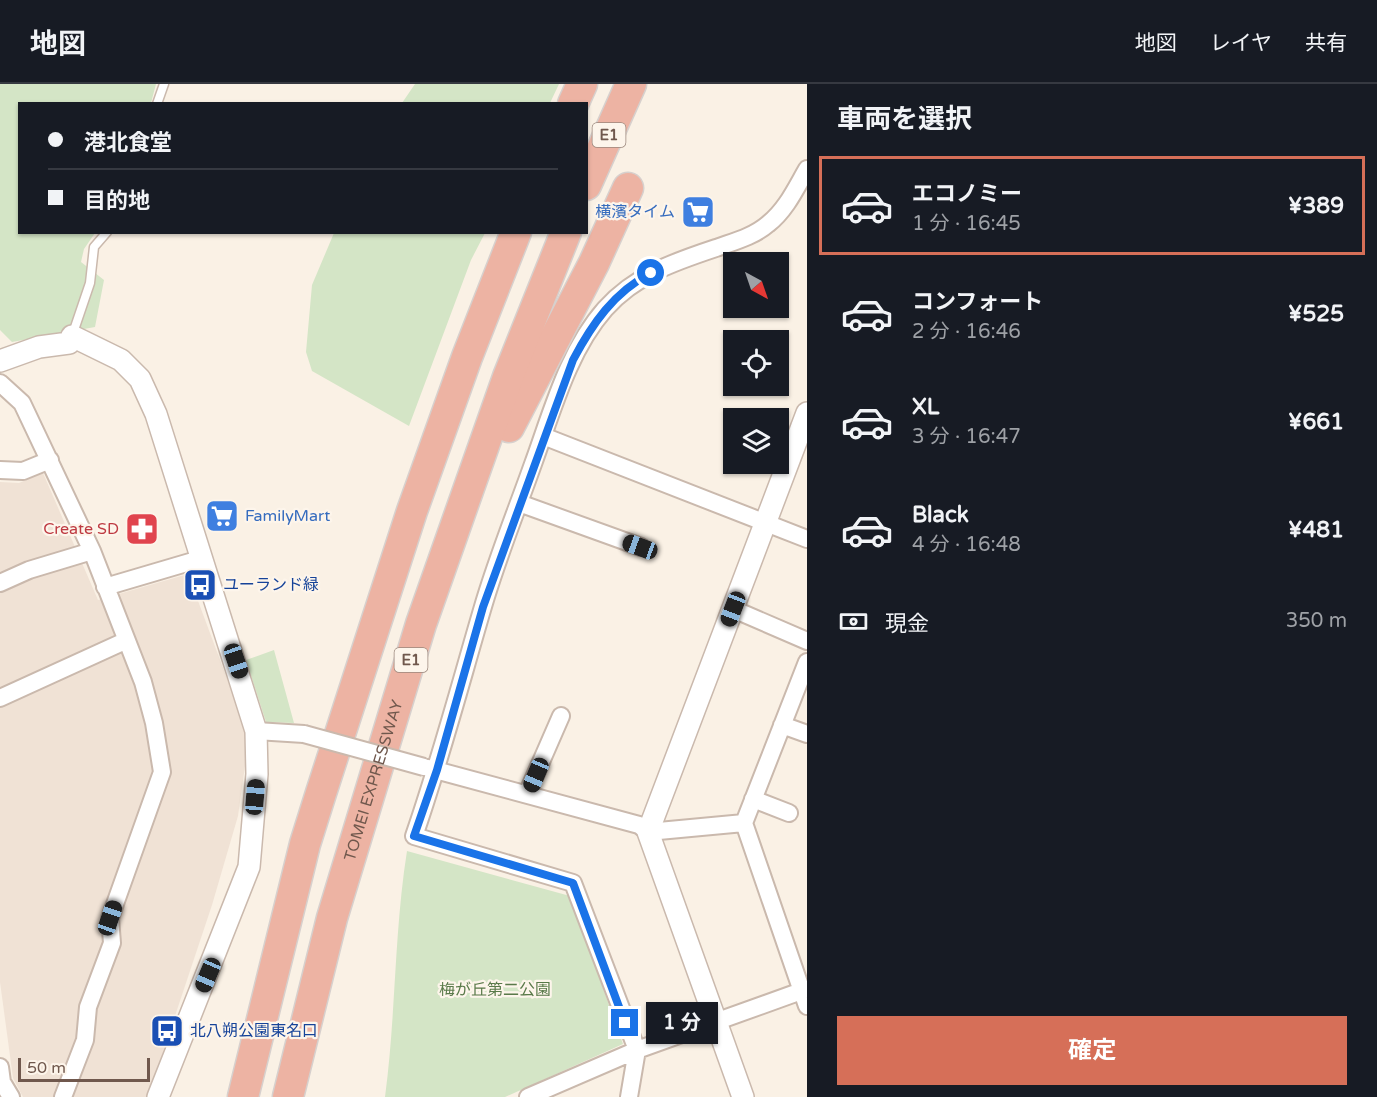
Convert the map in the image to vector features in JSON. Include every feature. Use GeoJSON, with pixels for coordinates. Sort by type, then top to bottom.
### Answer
{"type":"FeatureCollection","features":[{"type":"Feature","properties":{"kind":"highway"},"geometry":{"type":"LineString","coordinates":[[574,102],[582,84]]}},
{"type":"Feature","properties":{"kind":"highway","name":"E1"},"geometry":{"type":"LineString","coordinates":[[588,181],[631,84]]}},
{"type":"Feature","properties":{"kind":"highway"},"geometry":{"type":"LineString","coordinates":[[379,769],[488,474],[520,401],[594,263],[628,188]]}},
{"type":"Feature","properties":{"kind":"highway"},"geometry":{"type":"LineString","coordinates":[[227,1097],[264,968],[412,511],[467,357],[515,234]]}},
{"type":"Feature","properties":{"kind":"highway","name":"TOMEI EXPRESSWAY"},"geometry":{"type":"LineString","coordinates":[[288,1097],[332,918],[433,590],[508,377],[565,234]]}},
{"type":"Feature","properties":{"kind":"highway"},"geometry":{"type":"LineString","coordinates":[[243,1097],[305,844]]}},
{"type":"Feature","properties":{"kind":"street"},"geometry":{"type":"LineString","coordinates":[[629,1097],[637,1050],[573,883],[414,836],[431,768],[483,607],[543,436],[573,360],[588,333],[606,308],[637,280],[664,266],[746,237],[768,224],[785,207],[807,169]]}},
{"type":"Feature","properties":{"kind":"street"},"geometry":{"type":"LineString","coordinates":[[2,357],[39,347],[69,344],[72,336],[120,360],[140,379],[156,414],[200,559],[243,681],[256,731],[257,774],[249,867],[158,1097]]}},
{"type":"Feature","properties":{"kind":"street"},"geometry":{"type":"LineString","coordinates":[[0,383],[22,403],[92,551],[125,641],[143,682],[154,723],[162,772],[110,918],[112,943],[88,1007],[85,1040],[63,1097]]}},
{"type":"Feature","properties":{"kind":"street"},"geometry":{"type":"LineString","coordinates":[[648,832],[807,413]]}},
{"type":"Feature","properties":{"kind":"street"},"geometry":{"type":"LineString","coordinates":[[543,436],[807,539]]}},
{"type":"Feature","properties":{"kind":"street"},"geometry":{"type":"LineString","coordinates":[[0,470],[23,471],[50,460]]}},
{"type":"Feature","properties":{"kind":"street"},"geometry":{"type":"LineString","coordinates":[[519,503],[640,547]]}},
{"type":"Feature","properties":{"kind":"street"},"geometry":{"type":"LineString","coordinates":[[0,583],[29,570],[92,551]]}},
{"type":"Feature","properties":{"kind":"street"},"geometry":{"type":"LineString","coordinates":[[105,587],[200,559]]}},
{"type":"Feature","properties":{"kind":"street"},"geometry":{"type":"LineString","coordinates":[[733,609],[807,641]]}},
{"type":"Feature","properties":{"kind":"street"},"geometry":{"type":"LineString","coordinates":[[0,698],[125,641]]}},
{"type":"Feature","properties":{"kind":"street"},"geometry":{"type":"LineString","coordinates":[[528,1097],[637,1050],[716,1020],[805,995],[744,823],[807,662]]}},
{"type":"Feature","properties":{"kind":"street"},"geometry":{"type":"LineString","coordinates":[[527,794],[561,716]]}},
{"type":"Feature","properties":{"kind":"street"},"geometry":{"type":"LineString","coordinates":[[782,725],[807,735]]}},
{"type":"Feature","properties":{"kind":"street"},"geometry":{"type":"LineString","coordinates":[[256,731],[304,734],[639,825],[648,832],[743,1097]]}},
{"type":"Feature","properties":{"kind":"street"},"geometry":{"type":"LineString","coordinates":[[753,799],[789,813]]}},
{"type":"Feature","properties":{"kind":"street"},"geometry":{"type":"LineString","coordinates":[[648,832],[744,823]]}},
{"type":"Feature","properties":{"kind":"street"},"geometry":{"type":"LineString","coordinates":[[0,1067],[2,1082],[11,1097]]}},
{"type":"Feature","properties":{"kind":"lane"},"geometry":{"type":"LineString","coordinates":[[158,102],[164,84]]}},
{"type":"Feature","properties":{"kind":"lane"},"geometry":{"type":"LineString","coordinates":[[72,336],[90,283],[94,247],[105,234]]}},
{"type":"Feature","properties":{"kind":"shaded area"},"geometry":{"type":"Polygon","coordinates":[[[43,473],[98,600],[188,574],[245,727],[245,766],[238,816],[212,905],[148,1097],[23,1097],[13,1078],[0,982],[0,482],[19,483],[43,473]]]}},
{"type":"Feature","properties":{"kind":"green space"},"geometry":{"type":"Polygon","coordinates":[[[0,84],[156,84],[151,102],[18,102],[18,234],[94,234],[84,249],[81,262],[104,280],[95,327],[12,342],[0,330],[0,84]]]}},
{"type":"Feature","properties":{"kind":"green space"},"geometry":{"type":"Polygon","coordinates":[[[415,84],[559,84],[550,102],[403,102],[415,84]]]}},
{"type":"Feature","properties":{"kind":"green space"},"geometry":{"type":"Polygon","coordinates":[[[334,234],[484,234],[471,260],[409,426],[312,371],[306,352],[312,285],[334,234]]]}},
{"type":"Feature","properties":{"kind":"green space"},"geometry":{"type":"Polygon","coordinates":[[[274,650],[294,723],[266,722],[246,660],[274,650]]]}},
{"type":"Feature","properties":{"kind":"green space","name":"梅が丘第二公園"},"geometry":{"type":"Polygon","coordinates":[[[407,851],[570,896],[623,1044],[505,1097],[385,1097],[407,851]]]}},
{"type":"Feature","properties":{"kind":"place","name":"横濱タイム"},"geometry":{"type":"Point","coordinates":[698,212]}},
{"type":"Feature","properties":{"kind":"place","name":"FamilyMart"},"geometry":{"type":"Point","coordinates":[222,516]}},
{"type":"Feature","properties":{"kind":"place","name":"Create SD"},"geometry":{"type":"Point","coordinates":[142,529]}},
{"type":"Feature","properties":{"kind":"place","name":"ユーランド緑"},"geometry":{"type":"Point","coordinates":[200,585]}},
{"type":"Feature","properties":{"kind":"place","name":"北八朔公園東名口"},"geometry":{"type":"Point","coordinates":[167,1031]}},
{"type":"Feature","properties":{"kind":"route"},"geometry":{"type":"LineString","coordinates":[[625,1023],[573,883],[414,836],[437,770],[483,607],[543,436],[573,360],[588,333],[606,308],[637,280],[651,273]]}}]}
